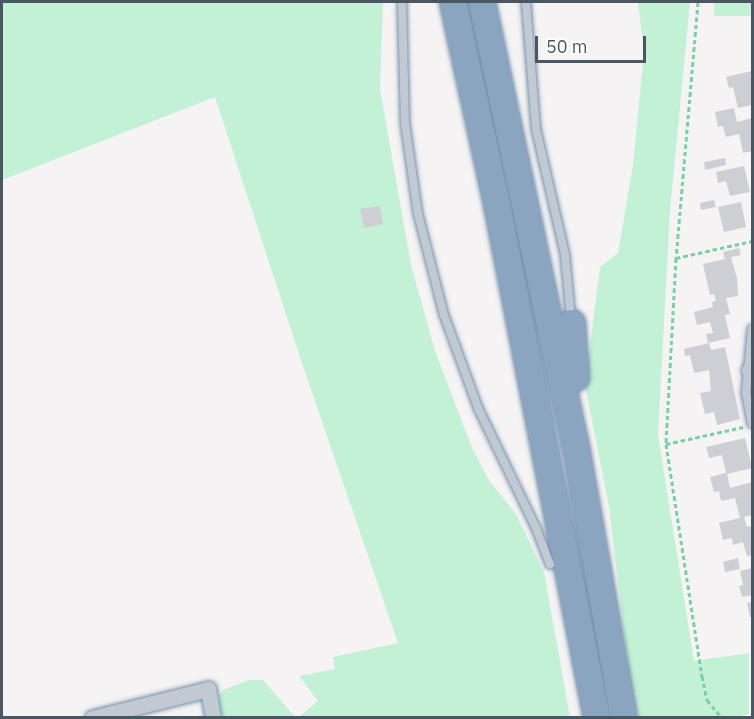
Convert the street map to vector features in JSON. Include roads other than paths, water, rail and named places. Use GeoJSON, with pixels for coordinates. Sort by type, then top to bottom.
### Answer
{"type":"FeatureCollection","features":[{"type":"Feature","properties":{"kind":"highway"},"geometry":{"type":"LineString","coordinates":[[453,2],[496,199],[597,717]]}},
{"type":"Feature","properties":{"kind":"highway"},"geometry":{"type":"LineString","coordinates":[[482,2],[576,447],[624,717]]}},
{"type":"Feature","properties":{"kind":"highway"},"geometry":{"type":"LineString","coordinates":[[572,323],[578,400],[576,447]]}},
{"type":"Feature","properties":{"kind":"highway"},"geometry":{"type":"LineString","coordinates":[[550,564],[597,717]]}},
{"type":"Feature","properties":{"kind":"street"},"geometry":{"type":"LineString","coordinates":[[92,717],[208,689],[213,717]]}},
{"type":"Feature","properties":{"kind":"lane"},"geometry":{"type":"LineString","coordinates":[[402,2],[405,123],[418,214],[444,315],[478,408],[536,528],[550,564]]}},
{"type":"Feature","properties":{"kind":"lane"},"geometry":{"type":"LineString","coordinates":[[526,2],[536,129],[565,255],[572,323]]}},
{"type":"Feature","properties":{"kind":"lane"},"geometry":{"type":"LineString","coordinates":[[753,329],[751,370],[746,393],[753,424]]}}]}
